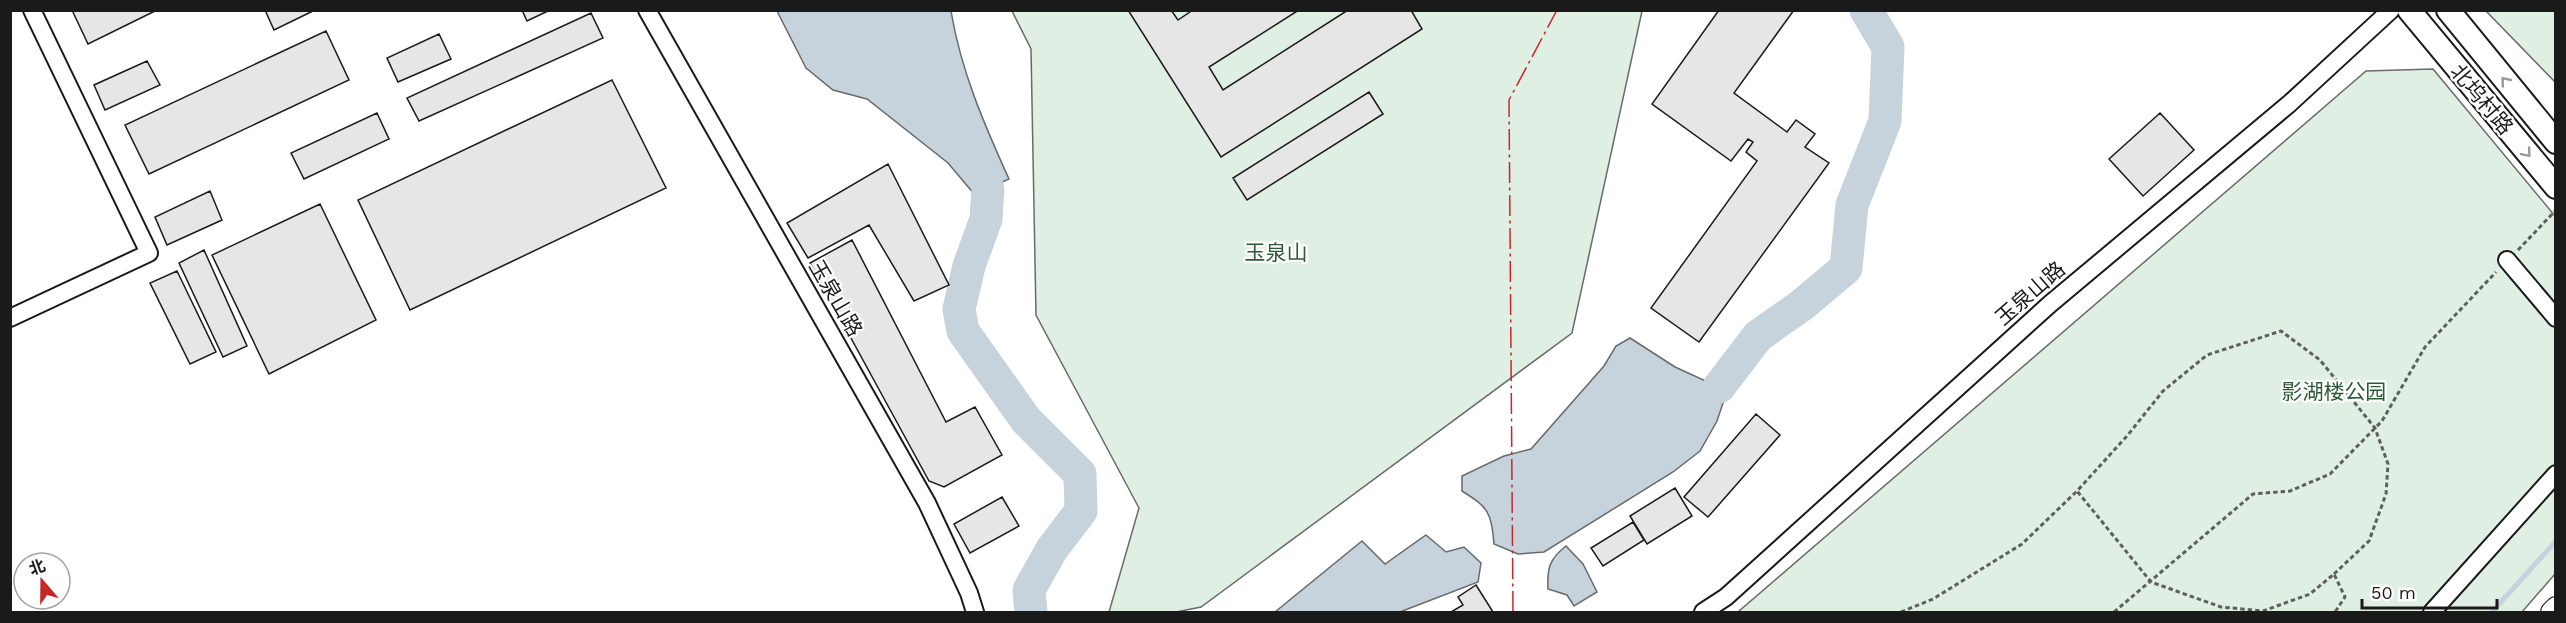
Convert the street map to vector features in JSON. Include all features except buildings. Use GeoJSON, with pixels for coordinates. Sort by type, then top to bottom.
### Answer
{"type":"FeatureCollection","features":[{"type":"Feature","properties":{"kind":"main road","name":"北坞村路"},"geometry":{"type":"LineString","coordinates":[[2409,10],[2556,187]]}},
{"type":"Feature","properties":{"kind":"main road","name":"北坞村路"},"geometry":{"type":"LineString","coordinates":[[2448,10],[2556,142]]}},
{"type":"Feature","properties":{"kind":"street"},"geometry":{"type":"LineString","coordinates":[[10,318],[149,253],[32,10]]}},
{"type":"Feature","properties":{"kind":"street","name":"玉泉山路"},"geometry":{"type":"LineString","coordinates":[[647,10],[927,503],[969,593],[975,612]]}},
{"type":"Feature","properties":{"kind":"street","name":"玉泉山路"},"geometry":{"type":"LineString","coordinates":[[1703,612],[1726,597],[2041,312],[2289,104],[2391,10]]}},
{"type":"Feature","properties":{"kind":"street"},"geometry":{"type":"LineString","coordinates":[[2507,260],[2556,318]]}},
{"type":"Feature","properties":{"kind":"street"},"geometry":{"type":"LineString","coordinates":[[2432,612],[2556,474]]}},
{"type":"Feature","properties":{"kind":"street"},"geometry":{"type":"LineString","coordinates":[[2551,612],[2556,607]]}},
{"type":"Feature","properties":{"kind":"path"},"geometry":{"type":"LineString","coordinates":[[2114,612],[2253,494],[2290,491],[2330,474],[2375,428],[2425,347],[2556,210]]}},
{"type":"Feature","properties":{"kind":"path"},"geometry":{"type":"LineString","coordinates":[[1901,612],[1933,599],[2022,544],[2077,491],[2163,392],[2207,355],[2281,331],[2320,360],[2375,428],[2388,464],[2386,494],[2369,541],[2310,594],[2263,611],[2221,607],[2151,582],[2077,491]]}},
{"type":"Feature","properties":{"kind":"path"},"geometry":{"type":"LineString","coordinates":[[2334,573],[2345,597],[2335,612]]}},
{"type":"Feature","properties":{"kind":"green space","name":"玉泉山"},"geometry":{"type":"Polygon","coordinates":[[[1012,11],[1642,11],[1572,333],[1201,607],[1176,612],[1109,612],[1139,508],[1036,315],[1031,49],[1012,11]]]}},
{"type":"Feature","properties":{"kind":"green space"},"geometry":{"type":"Polygon","coordinates":[[[2486,11],[2555,11],[2555,82],[2486,11]]]}},
{"type":"Feature","properties":{"kind":"green space","name":"影湖楼公园"},"geometry":{"type":"Polygon","coordinates":[[[2433,69],[2555,216],[2555,574],[2522,612],[1738,612],[2366,71],[2433,69]]]}},
{"type":"Feature","properties":{"kind":"shaded area"},"geometry":{"type":"Polygon","coordinates":[[[777,11],[951,11],[967,76],[1009,179],[975,195],[948,163],[867,99],[833,90],[806,68],[777,11]]]}},
{"type":"Feature","properties":{"kind":"shaded area"},"geometry":{"type":"Polygon","coordinates":[[[1630,338],[1675,367],[1719,387],[1725,397],[1717,421],[1700,451],[1673,472],[1544,552],[1518,554],[1494,544],[1490,518],[1478,502],[1462,491],[1462,476],[1504,456],[1531,449],[1604,366],[1616,346],[1630,338]]]}},
{"type":"Feature","properties":{"kind":"shaded area"},"geometry":{"type":"Polygon","coordinates":[[[1426,535],[1446,552],[1464,547],[1481,563],[1478,582],[1400,612],[1275,612],[1362,541],[1385,564],[1426,535]]]}},
{"type":"Feature","properties":{"kind":"shaded area"},"geometry":{"type":"Polygon","coordinates":[[[1566,546],[1583,564],[1597,592],[1574,606],[1567,595],[1548,589],[1550,565],[1556,555],[1566,546]]]}},
{"type":"Feature","properties":{"kind":"waterway"},"geometry":{"type":"LineString","coordinates":[[1719,387],[1758,336],[1802,305],[1846,268],[1852,205],[1885,121],[1888,47],[1866,10]]}},
{"type":"Feature","properties":{"kind":"waterway"},"geometry":{"type":"LineString","coordinates":[[988,189],[986,219],[969,266],[959,309],[963,331],[1026,420],[1080,474],[1081,511],[1052,549],[1029,590],[1031,612]]}},
{"type":"Feature","properties":{"kind":"waterway"},"geometry":{"type":"LineString","coordinates":[[2492,612],[2556,541]]}},
{"type":"Feature","properties":{"kind":"power"},"geometry":{"type":"LineString","coordinates":[[1513,612],[1509,100],[1557,10]]}}]}
